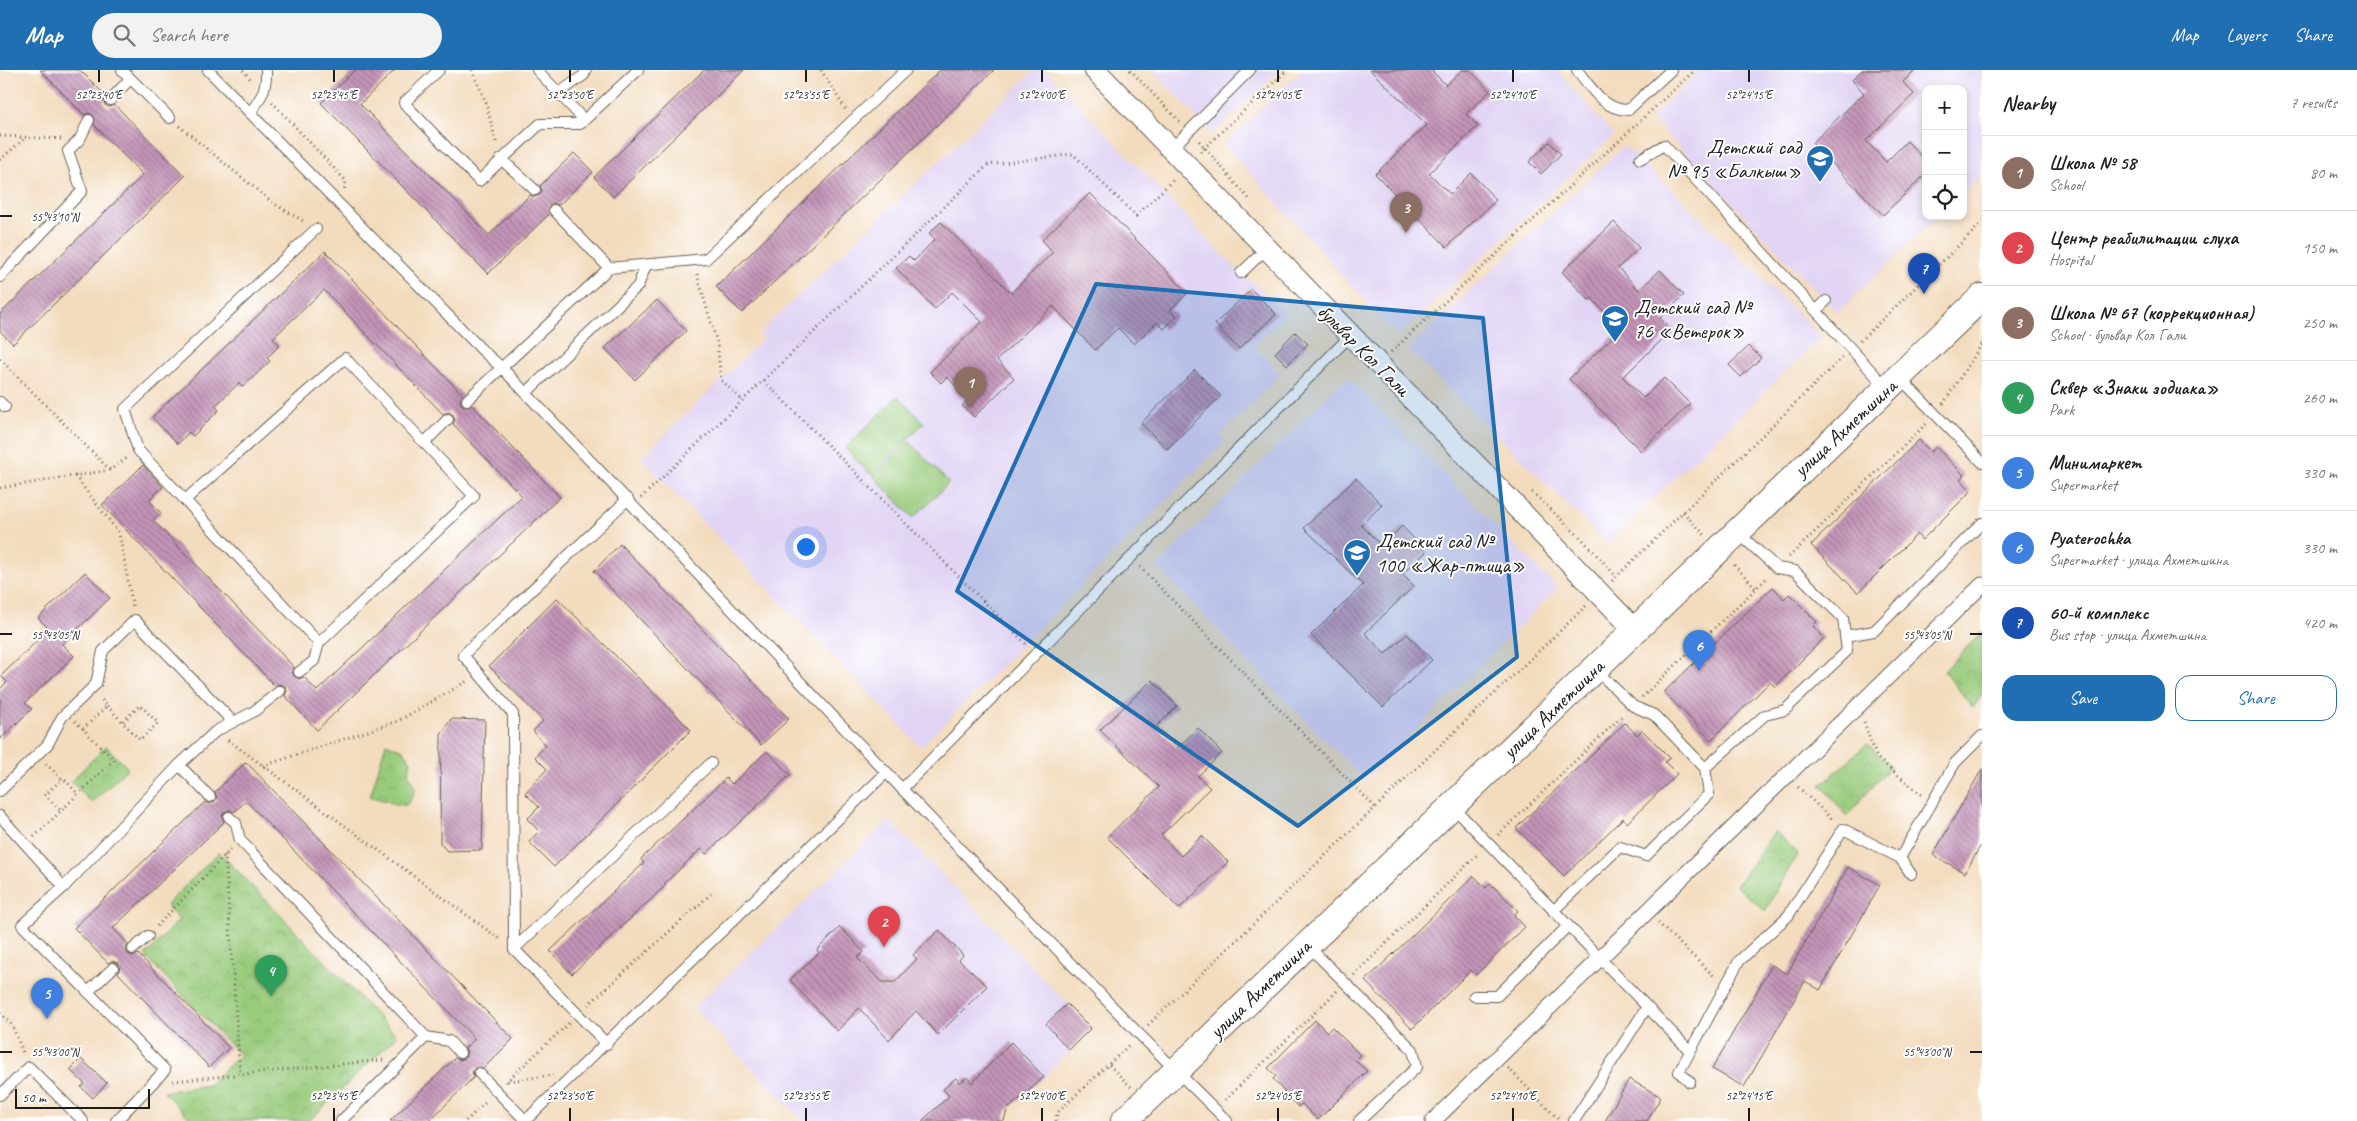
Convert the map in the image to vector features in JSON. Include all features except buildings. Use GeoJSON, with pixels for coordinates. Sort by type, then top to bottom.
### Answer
{"type":"FeatureCollection","features":[{"type":"Feature","properties":{"kind":"street","name":"бульвар Кол Гали"},"geometry":{"type":"LineString","coordinates":[[1095,70],[1635,630]]}},
{"type":"Feature","properties":{"kind":"street","name":"улица Ахметшина"},"geometry":{"type":"LineString","coordinates":[[1124,1121],[1982,297]]}},
{"type":"Feature","properties":{"kind":"street"},"geometry":{"type":"LineString","coordinates":[[1433,1121],[1982,585]]}},
{"type":"Feature","properties":{"kind":"lane"},"geometry":{"type":"LineString","coordinates":[[122,70],[170,118]]}},
{"type":"Feature","properties":{"kind":"lane"},"geometry":{"type":"LineString","coordinates":[[208,70],[482,350],[526,392],[888,772],[902,789],[1139,1034],[1227,1121]]}},
{"type":"Feature","properties":{"kind":"lane"},"geometry":{"type":"LineString","coordinates":[[250,113],[264,94],[267,83],[266,70]]}},
{"type":"Feature","properties":{"kind":"lane"},"geometry":{"type":"LineString","coordinates":[[439,70],[404,104],[479,181],[540,124],[580,124],[638,70]]}},
{"type":"Feature","properties":{"kind":"lane"},"geometry":{"type":"LineString","coordinates":[[537,70],[584,120]]}},
{"type":"Feature","properties":{"kind":"lane"},"geometry":{"type":"LineString","coordinates":[[559,93],[584,75],[586,70]]}},
{"type":"Feature","properties":{"kind":"lane"},"geometry":{"type":"LineString","coordinates":[[467,400],[609,268],[706,259],[906,70]]}},
{"type":"Feature","properties":{"kind":"lane"},"geometry":{"type":"LineString","coordinates":[[1577,70],[1607,105],[1617,110],[1628,110],[1671,70]]}},
{"type":"Feature","properties":{"kind":"lane"},"geometry":{"type":"LineString","coordinates":[[1171,149],[1248,71]]}},
{"type":"Feature","properties":{"kind":"lane"},"geometry":{"type":"LineString","coordinates":[[110,100],[130,79]]}},
{"type":"Feature","properties":{"kind":"lane"},"geometry":{"type":"LineString","coordinates":[[0,277],[82,191],[68,151],[80,139],[89,120]]}},
{"type":"Feature","properties":{"kind":"lane"},"geometry":{"type":"LineString","coordinates":[[1640,159],[1664,145],[1852,349],[1936,415],[1982,462]]}},
{"type":"Feature","properties":{"kind":"lane"},"geometry":{"type":"LineString","coordinates":[[501,159],[535,190]]}},
{"type":"Feature","properties":{"kind":"lane"},"geometry":{"type":"LineString","coordinates":[[554,210],[609,268]]}},
{"type":"Feature","properties":{"kind":"lane"},"geometry":{"type":"LineString","coordinates":[[316,229],[125,409],[138,450],[319,643]]}},
{"type":"Feature","properties":{"kind":"lane"},"geometry":{"type":"LineString","coordinates":[[1241,273],[1266,249]]}},
{"type":"Feature","properties":{"kind":"lane"},"geometry":{"type":"LineString","coordinates":[[526,392],[638,286],[646,265]]}},
{"type":"Feature","properties":{"kind":"lane"},"geometry":{"type":"LineString","coordinates":[[1817,310],[1826,301]]}},
{"type":"Feature","properties":{"kind":"lane"},"geometry":{"type":"LineString","coordinates":[[902,789],[1350,336]]}},
{"type":"Feature","properties":{"kind":"lane"},"geometry":{"type":"LineString","coordinates":[[185,500],[345,358],[474,496],[319,643],[314,661],[299,672]]}},
{"type":"Feature","properties":{"kind":"lane"},"geometry":{"type":"LineString","coordinates":[[424,443],[448,419]]}},
{"type":"Feature","properties":{"kind":"lane"},"geometry":{"type":"LineString","coordinates":[[607,1044],[514,949],[514,714],[463,655],[631,502]]}},
{"type":"Feature","properties":{"kind":"lane"},"geometry":{"type":"LineString","coordinates":[[1845,636],[1874,631],[1982,523]]}},
{"type":"Feature","properties":{"kind":"lane"},"geometry":{"type":"LineString","coordinates":[[1705,768],[1765,715],[1785,710],[1847,650],[1843,618],[1794,572],[1777,568],[1736,532]]}},
{"type":"Feature","properties":{"kind":"lane"},"geometry":{"type":"LineString","coordinates":[[0,791],[48,744],[62,717],[96,684],[103,652],[135,620],[233,722]]}},
{"type":"Feature","properties":{"kind":"lane"},"geometry":{"type":"LineString","coordinates":[[1554,911],[1620,847],[1646,856],[1709,794],[1705,768],[1654,715],[1633,706],[1595,668]]}},
{"type":"Feature","properties":{"kind":"lane"},"geometry":{"type":"LineString","coordinates":[[116,1121],[165,1070],[22,924],[64,887],[179,766],[216,732],[280,692]]}},
{"type":"Feature","properties":{"kind":"lane"},"geometry":{"type":"LineString","coordinates":[[1900,858],[1955,763],[1982,736]]}},
{"type":"Feature","properties":{"kind":"lane"},"geometry":{"type":"LineString","coordinates":[[514,949],[711,763]]}},
{"type":"Feature","properties":{"kind":"lane"},"geometry":{"type":"LineString","coordinates":[[179,766],[210,797]]}},
{"type":"Feature","properties":{"kind":"lane"},"geometry":{"type":"LineString","coordinates":[[479,1072],[525,1121],[888,772]]}},
{"type":"Feature","properties":{"kind":"lane"},"geometry":{"type":"LineString","coordinates":[[1451,806],[1690,1051]]}},
{"type":"Feature","properties":{"kind":"lane"},"geometry":{"type":"LineString","coordinates":[[0,816],[64,887]]}},
{"type":"Feature","properties":{"kind":"lane"},"geometry":{"type":"LineString","coordinates":[[229,817],[236,823],[240,840],[426,1037],[449,1041],[460,1053]]}},
{"type":"Feature","properties":{"kind":"lane"},"geometry":{"type":"LineString","coordinates":[[1690,1082],[1679,1072],[1739,961],[1788,916],[1843,829],[1900,858],[1911,874]]}},
{"type":"Feature","properties":{"kind":"lane"},"geometry":{"type":"LineString","coordinates":[[1474,996],[1497,996],[1568,926]]}},
{"type":"Feature","properties":{"kind":"lane"},"geometry":{"type":"LineString","coordinates":[[133,949],[148,936]]}},
{"type":"Feature","properties":{"kind":"lane"},"geometry":{"type":"LineString","coordinates":[[1307,944],[1413,1050],[1417,1067],[1359,1121]]}},
{"type":"Feature","properties":{"kind":"lane"},"geometry":{"type":"LineString","coordinates":[[88,992],[113,968]]}},
{"type":"Feature","properties":{"kind":"lane"},"geometry":{"type":"LineString","coordinates":[[1574,1121],[1647,1007]]}},
{"type":"Feature","properties":{"kind":"lane"},"geometry":{"type":"LineString","coordinates":[[341,1121],[426,1037]]}},
{"type":"Feature","properties":{"kind":"lane"},"geometry":{"type":"LineString","coordinates":[[0,1095],[29,1067],[83,1121]]}},
{"type":"Feature","properties":{"kind":"path"},"geometry":{"type":"LineString","coordinates":[[242,70],[346,181],[339,205]]}},
{"type":"Feature","properties":{"kind":"path"},"geometry":{"type":"LineString","coordinates":[[472,70],[485,100],[501,159]]}},
{"type":"Feature","properties":{"kind":"path"},"geometry":{"type":"LineString","coordinates":[[820,70],[853,121]]}},
{"type":"Feature","properties":{"kind":"path"},"geometry":{"type":"LineString","coordinates":[[631,502],[743,401],[988,165],[1073,154],[1136,216],[1205,146],[1287,70]]}},
{"type":"Feature","properties":{"kind":"path"},"geometry":{"type":"LineString","coordinates":[[1386,356],[1695,70]]}},
{"type":"Feature","properties":{"kind":"path"},"geometry":{"type":"LineString","coordinates":[[170,118],[273,203],[316,229]]}},
{"type":"Feature","properties":{"kind":"path"},"geometry":{"type":"LineString","coordinates":[[0,136],[80,139]]}},
{"type":"Feature","properties":{"kind":"path"},"geometry":{"type":"LineString","coordinates":[[0,160],[25,138]]}},
{"type":"Feature","properties":{"kind":"path"},"geometry":{"type":"LineString","coordinates":[[1056,1121],[1057,1113],[1982,223]]}},
{"type":"Feature","properties":{"kind":"path"},"geometry":{"type":"LineString","coordinates":[[693,260],[717,343],[721,380],[743,401]]}},
{"type":"Feature","properties":{"kind":"path"},"geometry":{"type":"LineString","coordinates":[[1216,1110],[1488,844],[1936,415],[1982,344]]}},
{"type":"Feature","properties":{"kind":"path"},"geometry":{"type":"LineString","coordinates":[[0,359],[110,470]]}},
{"type":"Feature","properties":{"kind":"path"},"geometry":{"type":"LineString","coordinates":[[764,381],[1036,654]]}},
{"type":"Feature","properties":{"kind":"path"},"geometry":{"type":"LineString","coordinates":[[0,488],[110,470],[138,450]]}},
{"type":"Feature","properties":{"kind":"path"},"geometry":{"type":"LineString","coordinates":[[75,476],[119,533],[135,620]]}},
{"type":"Feature","properties":{"kind":"path"},"geometry":{"type":"LineString","coordinates":[[1131,558],[1376,808]]}},
{"type":"Feature","properties":{"kind":"path"},"geometry":{"type":"LineString","coordinates":[[263,766],[398,721],[479,674]]}},
{"type":"Feature","properties":{"kind":"path"},"geometry":{"type":"LineString","coordinates":[[91,689],[122,722],[140,740],[158,723],[140,705],[122,722]]}},
{"type":"Feature","properties":{"kind":"path"},"geometry":{"type":"LineString","coordinates":[[83,729],[107,706]]}},
{"type":"Feature","properties":{"kind":"path"},"geometry":{"type":"LineString","coordinates":[[1858,706],[1877,758],[1932,803]]}},
{"type":"Feature","properties":{"kind":"path"},"geometry":{"type":"LineString","coordinates":[[26,845],[114,760],[67,712]]}},
{"type":"Feature","properties":{"kind":"path"},"geometry":{"type":"LineString","coordinates":[[216,732],[514,949]]}},
{"type":"Feature","properties":{"kind":"path"},"geometry":{"type":"LineString","coordinates":[[37,754],[78,794]]}},
{"type":"Feature","properties":{"kind":"path"},"geometry":{"type":"LineString","coordinates":[[1786,776],[1843,829]]}},
{"type":"Feature","properties":{"kind":"path"},"geometry":{"type":"LineString","coordinates":[[61,811],[45,795],[62,779]]}},
{"type":"Feature","properties":{"kind":"path"},"geometry":{"type":"LineString","coordinates":[[148,936],[240,840]]}},
{"type":"Feature","properties":{"kind":"path"},"geometry":{"type":"LineString","coordinates":[[224,855],[240,1074]]}},
{"type":"Feature","properties":{"kind":"path"},"geometry":{"type":"LineString","coordinates":[[1646,913],[1725,986]]}},
{"type":"Feature","properties":{"kind":"path"},"geometry":{"type":"LineString","coordinates":[[0,1012],[12,1025],[29,1067]]}},
{"type":"Feature","properties":{"kind":"path"},"geometry":{"type":"LineString","coordinates":[[152,1083],[406,1057]]}},
{"type":"Feature","properties":{"kind":"path"},"geometry":{"type":"LineString","coordinates":[[1498,1058],[1560,1121]]}},
{"type":"Feature","properties":{"kind":"path"},"geometry":{"type":"LineString","coordinates":[[507,1082],[577,1071]]}},
{"type":"Feature","properties":{"kind":"highlighted area"},"geometry":{"type":"Polygon","coordinates":[[[1096,284],[1483,318],[1517,657],[1298,826],[957,591],[1096,284]]]}},
{"type":"Feature","properties":{"kind":"shaded area"},"geometry":{"type":"Polygon","coordinates":[[[1035,70],[1045,70],[1248,281],[1250,279],[1286,314],[1254,346],[1281,374],[1220,435],[1225,441],[921,747],[641,458],[764,338],[759,333],[1035,70]]]}},
{"type":"Feature","properties":{"kind":"shaded area"},"geometry":{"type":"Polygon","coordinates":[[[1152,70],[1280,70],[1213,134],[1152,70]]]}},
{"type":"Feature","properties":{"kind":"shaded area"},"geometry":{"type":"Polygon","coordinates":[[[1302,70],[1557,70],[1614,135],[1397,336],[1224,145],[1302,70]]]}},
{"type":"Feature","properties":{"kind":"shaded area","name":"Детский сад № 95 «Балкыш»"},"geometry":{"type":"Polygon","coordinates":[[[1701,70],[1982,70],[1982,174],[1967,188],[1967,85],[1922,85],[1922,220],[1934,220],[1837,313],[1651,117],[1701,70]]]}},
{"type":"Feature","properties":{"kind":"shaded area","name":"Детский сад № 76 «Ветерок»"},"geometry":{"type":"Polygon","coordinates":[[[1624,146],[1640,159],[1822,337],[1607,543],[1408,349],[1624,146]]]}},
{"type":"Feature","properties":{"kind":"shaded area","name":"Детский сад № 100 «Жар-птица»"},"geometry":{"type":"Polygon","coordinates":[[[1347,377],[1558,588],[1365,780],[1268,683],[1157,566],[1347,377]]]}},
{"type":"Feature","properties":{"kind":"shaded area"},"geometry":{"type":"Polygon","coordinates":[[[889,820],[1091,1028],[1044,1077],[1007,1110],[1004,1121],[803,1121],[694,1008],[889,820]]]}},
{"type":"Feature","properties":{"kind":"green space"},"geometry":{"type":"Polygon","coordinates":[[[898,396],[924,423],[871,475],[845,448],[898,396]]]}},
{"type":"Feature","properties":{"kind":"green space"},"geometry":{"type":"Polygon","coordinates":[[[909,441],[949,483],[913,518],[873,476],[909,441]]]}},
{"type":"Feature","properties":{"kind":"green space"},"geometry":{"type":"Polygon","coordinates":[[[1982,632],[1982,695],[1973,708],[1944,671],[1982,632]]]}},
{"type":"Feature","properties":{"kind":"green space"},"geometry":{"type":"Polygon","coordinates":[[[386,743],[403,750],[411,761],[408,775],[414,782],[415,790],[412,798],[406,805],[370,797],[386,743]]]}},
{"type":"Feature","properties":{"kind":"green space"},"geometry":{"type":"Polygon","coordinates":[[[1867,744],[1891,766],[1847,816],[1821,785],[1867,744]]]}},
{"type":"Feature","properties":{"kind":"green space"},"geometry":{"type":"Polygon","coordinates":[[[106,746],[128,768],[92,803],[71,781],[106,746]]]}},
{"type":"Feature","properties":{"kind":"green space"},"geometry":{"type":"Polygon","coordinates":[[[1775,831],[1798,853],[1765,911],[1736,886],[1775,831]]]}},
{"type":"Feature","properties":{"kind":"green space"},"geometry":{"type":"Polygon","coordinates":[[[219,852],[397,1036],[309,1121],[192,1121],[164,1092],[208,1085],[240,1055],[145,956],[179,920],[166,905],[219,852]]]}},
{"type":"Feature","properties":{"kind":"place","name":"Детский сад № 95 «Балкыш»"},"geometry":{"type":"Point","coordinates":[1820,183]}},
{"type":"Feature","properties":{"kind":"place","name":"Школа № 67 (коррекционная)"},"geometry":{"type":"Point","coordinates":[1406,233]}},
{"type":"Feature","properties":{"kind":"place","name":"60-й комплекс"},"geometry":{"type":"Point","coordinates":[1924,294]}},
{"type":"Feature","properties":{"kind":"place","name":"Детский сад № 76 «Ветерок»"},"geometry":{"type":"Point","coordinates":[1615,343]}},
{"type":"Feature","properties":{"kind":"place","name":"Школа № 58"},"geometry":{"type":"Point","coordinates":[970,408]}},
{"type":"Feature","properties":{"kind":"place","name":"Детский сад № 100 «Жар-птица»"},"geometry":{"type":"Point","coordinates":[1357,577]}},
{"type":"Feature","properties":{"kind":"place","name":"Pyaterochka"},"geometry":{"type":"Point","coordinates":[1699,671]}},
{"type":"Feature","properties":{"kind":"place","name":"Центр реабилитации слуха"},"geometry":{"type":"Point","coordinates":[884,947]}},
{"type":"Feature","properties":{"kind":"place","name":"Сквер «Знаки зодиака»"},"geometry":{"type":"Point","coordinates":[271,996]}},
{"type":"Feature","properties":{"kind":"place","name":"Минимаркет"},"geometry":{"type":"Point","coordinates":[47,1019]}}]}
